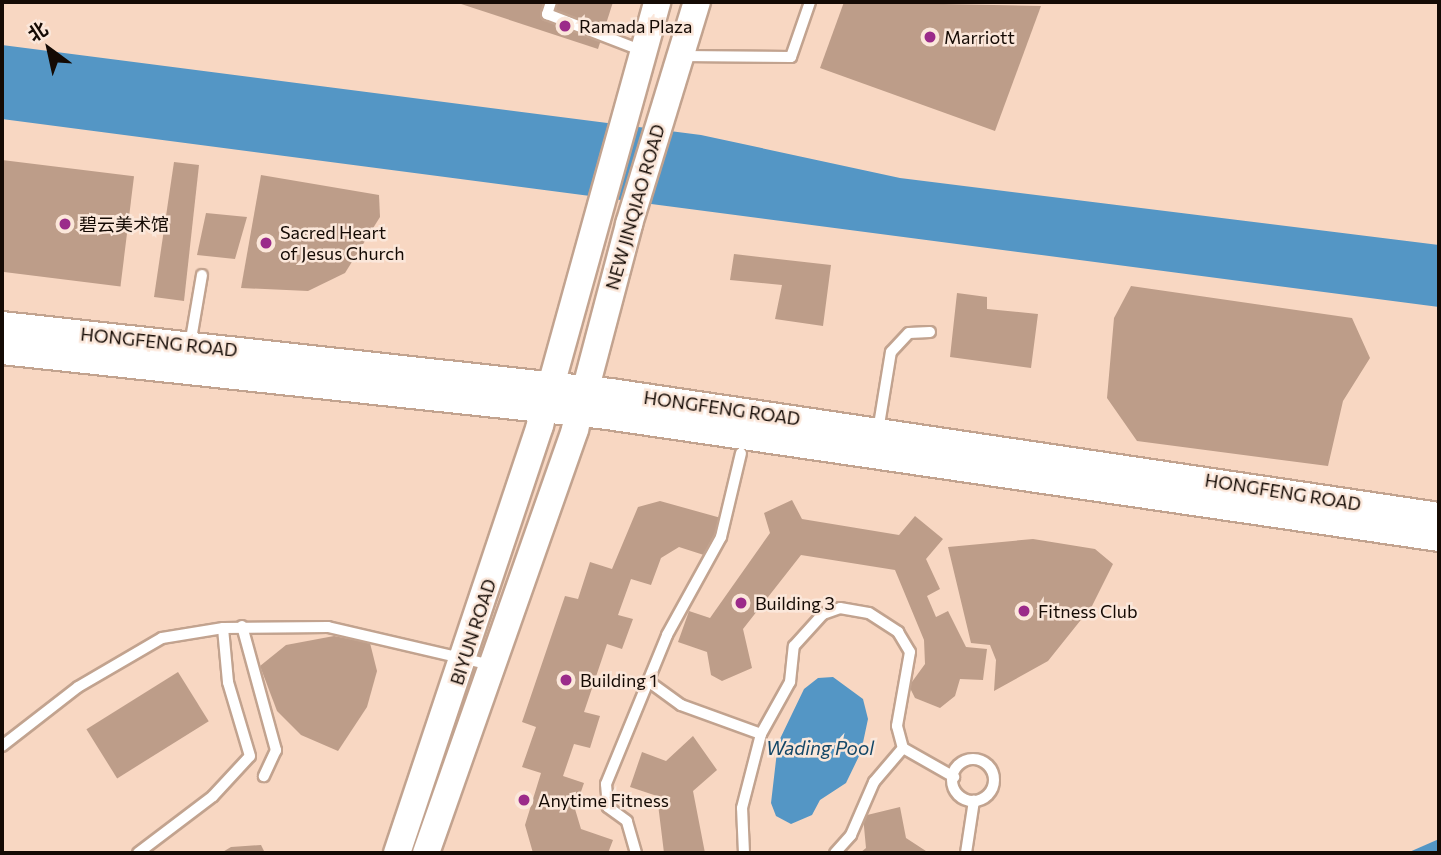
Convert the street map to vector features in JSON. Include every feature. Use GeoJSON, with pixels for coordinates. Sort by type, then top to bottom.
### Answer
{"type":"FeatureCollection","features":[{"type":"Feature","properties":{"kind":"street","name":"NEW JINQIAO ROAD"},"geometry":{"type":"LineString","coordinates":[[546,398],[594,215],[657,2]]}},
{"type":"Feature","properties":{"kind":"street","name":"NEW JINQIAO ROAD"},"geometry":{"type":"LineString","coordinates":[[582,402],[629,224],[697,2]]}},
{"type":"Feature","properties":{"kind":"street","name":"HONGFENG ROAD"},"geometry":{"type":"LineString","coordinates":[[2,325],[190,345],[546,398]]}},
{"type":"Feature","properties":{"kind":"street","name":"HONGFENG ROAD"},"geometry":{"type":"LineString","coordinates":[[2,351],[878,430],[1439,516]]}},
{"type":"Feature","properties":{"kind":"street","name":"BIYUN ROAD"},"geometry":{"type":"LineString","coordinates":[[397,853],[466,655],[546,398]]}},
{"type":"Feature","properties":{"kind":"street","name":"HONGFENG ROAD"},"geometry":{"type":"LineString","coordinates":[[582,402],[873,457],[1439,538]]}},
{"type":"Feature","properties":{"kind":"street","name":"BIYUN ROAD"},"geometry":{"type":"LineString","coordinates":[[428,852],[497,667],[582,402]]}},
{"type":"Feature","properties":{"kind":"lane"},"geometry":{"type":"LineString","coordinates":[[551,2],[547,14],[643,51]]}},
{"type":"Feature","properties":{"kind":"lane"},"geometry":{"type":"LineString","coordinates":[[680,56],[791,57],[810,2]]}},
{"type":"Feature","properties":{"kind":"lane"},"geometry":{"type":"LineString","coordinates":[[190,345],[202,275]]}},
{"type":"Feature","properties":{"kind":"lane"},"geometry":{"type":"LineString","coordinates":[[873,457],[891,352],[909,334],[930,332]]}},
{"type":"Feature","properties":{"kind":"lane"},"geometry":{"type":"LineString","coordinates":[[636,853],[627,821],[608,807],[606,784],[648,681],[721,537],[741,453]]}},
{"type":"Feature","properties":{"kind":"lane"},"geometry":{"type":"LineString","coordinates":[[744,853],[742,808],[761,734],[790,682],[794,646],[823,614],[840,608],[869,613],[898,632],[910,652],[897,726],[903,748],[954,777]]}},
{"type":"Feature","properties":{"kind":"lane"},"geometry":{"type":"LineString","coordinates":[[242,626],[276,750],[264,776]]}},
{"type":"Feature","properties":{"kind":"lane"},"geometry":{"type":"LineString","coordinates":[[2,747],[78,687],[162,638],[223,628],[328,627],[466,655],[497,667]]}},
{"type":"Feature","properties":{"kind":"lane"},"geometry":{"type":"LineString","coordinates":[[138,853],[213,796],[250,756],[228,682],[223,628]]}},
{"type":"Feature","properties":{"kind":"lane"},"geometry":{"type":"LineString","coordinates":[[648,681],[681,705],[761,734]]}},
{"type":"Feature","properties":{"kind":"lane"},"geometry":{"type":"LineString","coordinates":[[835,853],[851,835],[874,782],[903,748]]}},
{"type":"Feature","properties":{"kind":"lane"},"geometry":{"type":"LineString","coordinates":[[966,853],[974,801],[991,789],[985,762],[963,761],[954,777],[957,794],[974,801]]}},
{"type":"Feature","properties":{"kind":"water"},"geometry":{"type":"Polygon","coordinates":[[[2,45],[701,135],[900,178],[1439,245],[1439,307],[2,119],[2,45]]]}},
{"type":"Feature","properties":{"kind":"water","name":"Wading Pool"},"geometry":{"type":"Polygon","coordinates":[[[833,677],[863,699],[868,719],[861,752],[846,783],[820,800],[812,815],[791,824],[776,816],[771,803],[778,743],[804,689],[818,678],[833,677]]]}},
{"type":"Feature","properties":{"kind":"water"},"geometry":{"type":"Polygon","coordinates":[[[1439,839],[1439,853],[1407,853],[1439,839]]]}},
{"type":"Feature","properties":{"kind":"building","name":"Ramada Plaza"},"geometry":{"type":"Polygon","coordinates":[[[455,2],[613,2],[598,49],[455,2]]]}},
{"type":"Feature","properties":{"kind":"building","name":"Marriott"},"geometry":{"type":"Polygon","coordinates":[[[844,2],[1041,6],[995,131],[820,68],[844,2]]]}},
{"type":"Feature","properties":{"kind":"building","name":"碧云美术馆"},"geometry":{"type":"Polygon","coordinates":[[[2,160],[134,176],[120,286],[2,272],[2,160]]]}},
{"type":"Feature","properties":{"kind":"building"},"geometry":{"type":"Polygon","coordinates":[[[174,162],[199,165],[184,301],[154,297],[174,162]]]}},
{"type":"Feature","properties":{"kind":"building"},"geometry":{"type":"Polygon","coordinates":[[[261,175],[379,195],[380,217],[345,273],[308,291],[241,288],[261,175]]]}},
{"type":"Feature","properties":{"kind":"building"},"geometry":{"type":"Polygon","coordinates":[[[206,213],[247,217],[235,259],[197,255],[206,213]]]}},
{"type":"Feature","properties":{"kind":"building"},"geometry":{"type":"Polygon","coordinates":[[[734,254],[831,265],[823,326],[775,319],[782,285],[730,280],[734,254]]]}},
{"type":"Feature","properties":{"kind":"building"},"geometry":{"type":"Polygon","coordinates":[[[1131,286],[1352,318],[1370,358],[1343,401],[1328,466],[1137,441],[1107,398],[1114,318],[1131,286]]]}},
{"type":"Feature","properties":{"kind":"building"},"geometry":{"type":"Polygon","coordinates":[[[957,293],[987,297],[987,309],[1038,314],[1031,368],[950,357],[957,293]]]}},
{"type":"Feature","properties":{"kind":"building","name":"Building 3"},"geometry":{"type":"Polygon","coordinates":[[[792,500],[802,519],[899,535],[915,516],[943,539],[926,559],[940,589],[927,596],[936,617],[948,611],[966,647],[987,649],[983,680],[960,679],[955,696],[940,708],[915,698],[909,686],[925,664],[924,640],[895,570],[801,555],[743,629],[752,668],[722,681],[711,675],[707,652],[678,642],[689,611],[710,618],[770,533],[764,513],[792,500]]]}},
{"type":"Feature","properties":{"kind":"building","name":"Building 1"},"geometry":{"type":"Polygon","coordinates":[[[660,501],[721,518],[707,556],[679,547],[661,558],[651,585],[631,579],[618,615],[633,619],[622,649],[607,644],[584,712],[600,716],[590,748],[574,744],[563,776],[584,783],[575,809],[581,829],[613,840],[608,853],[533,853],[525,825],[541,773],[522,767],[536,727],[522,722],[565,596],[578,599],[590,562],[612,569],[638,507],[660,501]]]}},
{"type":"Feature","properties":{"kind":"building","name":"Fitness Club"},"geometry":{"type":"Polygon","coordinates":[[[1033,539],[1095,549],[1113,564],[1092,606],[1048,661],[994,691],[996,660],[990,645],[971,643],[948,547],[1033,539]]]}},
{"type":"Feature","properties":{"kind":"building"},"geometry":{"type":"Polygon","coordinates":[[[334,636],[370,643],[377,671],[367,707],[338,751],[301,735],[277,711],[260,666],[286,645],[334,636]]]}},
{"type":"Feature","properties":{"kind":"building"},"geometry":{"type":"Polygon","coordinates":[[[178,672],[209,721],[117,778],[86,729],[178,672]]]}},
{"type":"Feature","properties":{"kind":"building"},"geometry":{"type":"Polygon","coordinates":[[[693,736],[717,770],[693,791],[705,853],[664,853],[657,796],[630,787],[642,752],[666,761],[693,736]]]}},
{"type":"Feature","properties":{"kind":"building"},"geometry":{"type":"Polygon","coordinates":[[[900,807],[906,838],[929,853],[860,853],[866,848],[863,816],[900,807]]]}},
{"type":"Feature","properties":{"kind":"building"},"geometry":{"type":"Polygon","coordinates":[[[261,845],[265,853],[221,853],[231,847],[261,845]]]}},
{"type":"Feature","properties":{"kind":"place","name":"Ramada Plaza"},"geometry":{"type":"Point","coordinates":[565,26]}},
{"type":"Feature","properties":{"kind":"place","name":"Marriott"},"geometry":{"type":"Point","coordinates":[930,37]}},
{"type":"Feature","properties":{"kind":"place","name":"碧云美术馆"},"geometry":{"type":"Point","coordinates":[65,224]}},
{"type":"Feature","properties":{"kind":"place","name":"Sacred Heart of Jesus Church"},"geometry":{"type":"Point","coordinates":[266,243]}},
{"type":"Feature","properties":{"kind":"place","name":"Building 3"},"geometry":{"type":"Point","coordinates":[741,603]}},
{"type":"Feature","properties":{"kind":"place","name":"Fitness Club"},"geometry":{"type":"Point","coordinates":[1024,611]}},
{"type":"Feature","properties":{"kind":"place","name":"Building 1"},"geometry":{"type":"Point","coordinates":[566,680]}},
{"type":"Feature","properties":{"kind":"place","name":"Anytime Fitness"},"geometry":{"type":"Point","coordinates":[524,800]}}]}
